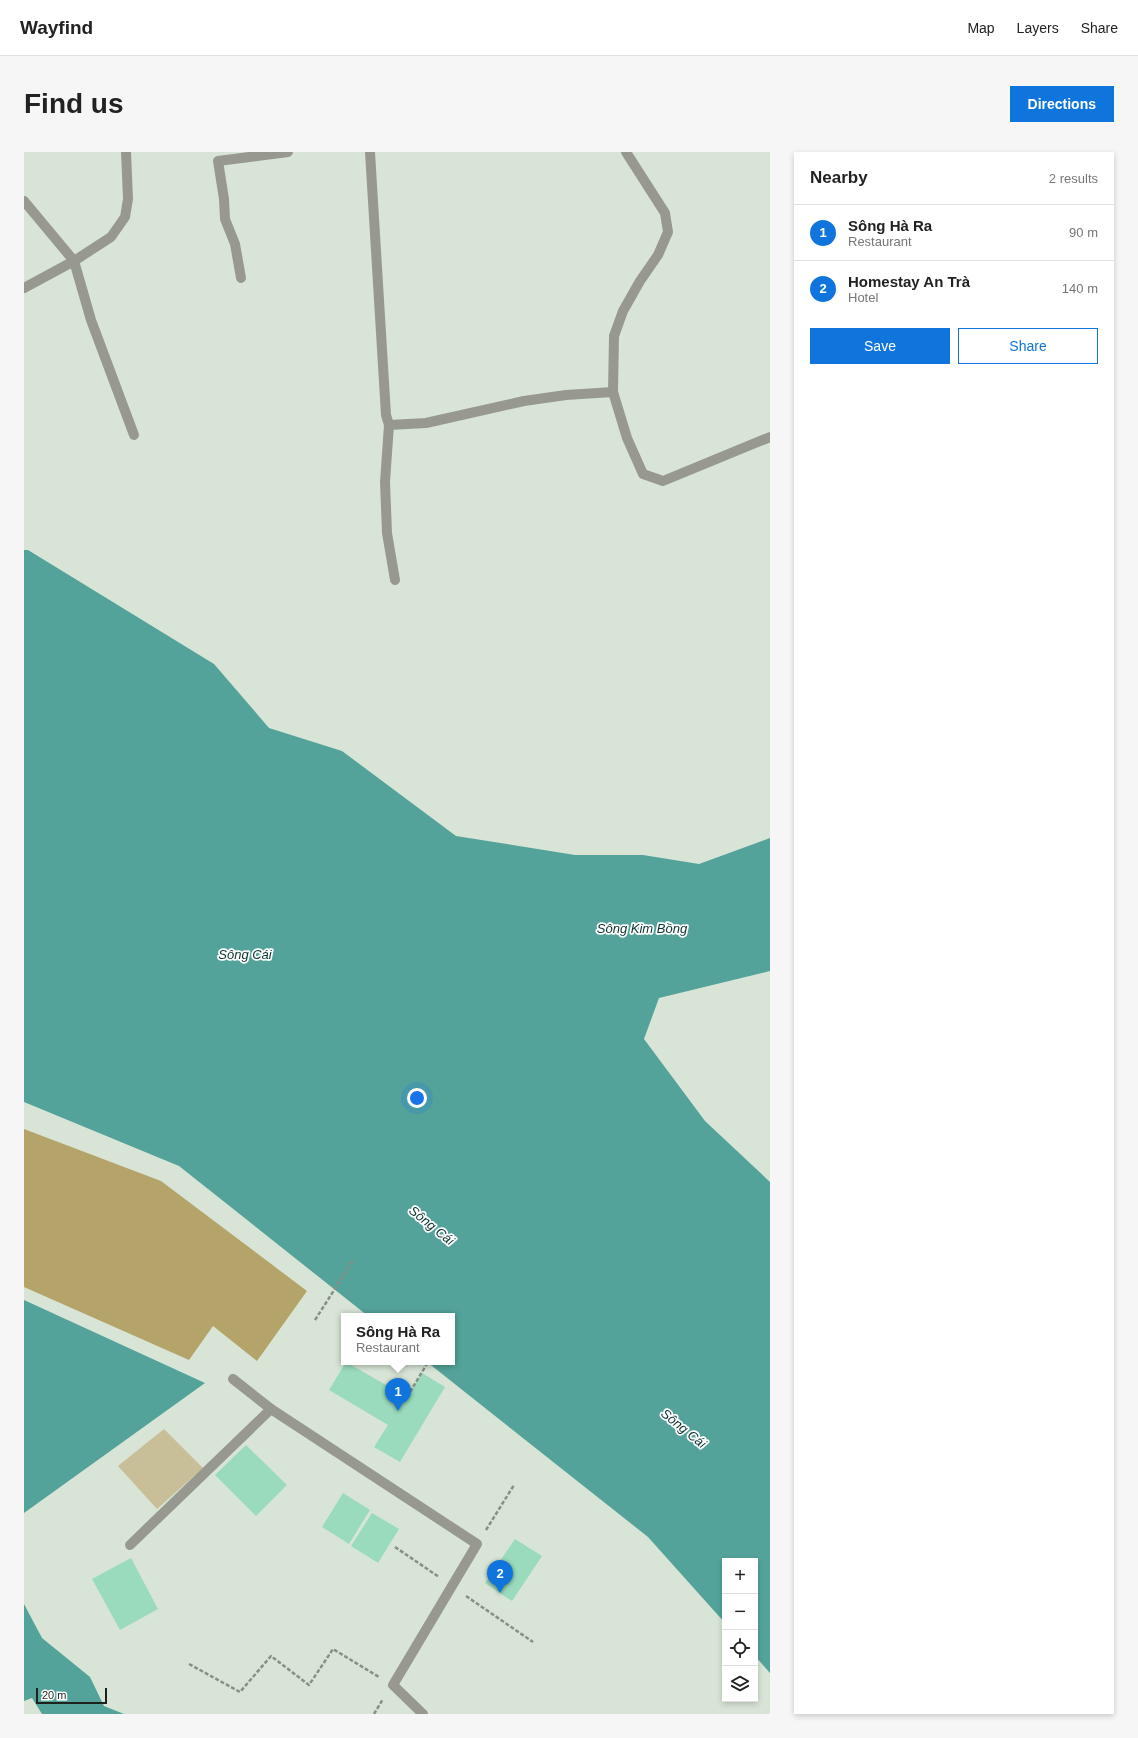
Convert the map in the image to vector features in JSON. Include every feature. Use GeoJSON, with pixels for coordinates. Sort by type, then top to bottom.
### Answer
{"type":"FeatureCollection","features":[{"type":"Feature","properties":{"kind":"street"},"geometry":{"type":"LineString","coordinates":[[24,288],[74,261],[111,237],[125,217],[128,200],[126,152]]}},
{"type":"Feature","properties":{"kind":"street"},"geometry":{"type":"LineString","coordinates":[[241,278],[235,244],[225,219],[224,198],[218,161],[288,152]]}},
{"type":"Feature","properties":{"kind":"street"},"geometry":{"type":"LineString","coordinates":[[370,152],[386,415],[389,425],[385,482],[387,533],[395,580]]}},
{"type":"Feature","properties":{"kind":"street"},"geometry":{"type":"LineString","coordinates":[[626,152],[665,213],[668,232],[658,255],[640,280],[623,311],[614,336],[613,392],[627,438],[643,474],[662,482],[770,437]]}},
{"type":"Feature","properties":{"kind":"street"},"geometry":{"type":"LineString","coordinates":[[24,201],[74,261],[91,320],[134,435]]}},
{"type":"Feature","properties":{"kind":"street"},"geometry":{"type":"LineString","coordinates":[[389,425],[426,423],[538,399],[566,395],[613,392]]}},
{"type":"Feature","properties":{"kind":"street"},"geometry":{"type":"LineString","coordinates":[[233,1379],[271,1409],[477,1544],[392,1685],[423,1714]]}},
{"type":"Feature","properties":{"kind":"street"},"geometry":{"type":"LineString","coordinates":[[130,1545],[271,1409]]}},
{"type":"Feature","properties":{"kind":"path"},"geometry":{"type":"LineString","coordinates":[[315,1320],[354,1259]]}},
{"type":"Feature","properties":{"kind":"path"},"geometry":{"type":"LineString","coordinates":[[407,1397],[426,1365]]}},
{"type":"Feature","properties":{"kind":"path"},"geometry":{"type":"LineString","coordinates":[[477,1544],[514,1486]]}},
{"type":"Feature","properties":{"kind":"path"},"geometry":{"type":"LineString","coordinates":[[189,1664],[240,1692],[271,1656],[309,1685],[333,1649],[392,1685]]}},
{"type":"Feature","properties":{"kind":"shaded area"},"geometry":{"type":"Polygon","coordinates":[[[24,1129],[161,1181],[307,1291],[257,1361],[213,1326],[189,1360],[24,1287],[24,1129]]]}},
{"type":"Feature","properties":{"kind":"shaded area"},"geometry":{"type":"Polygon","coordinates":[[[164,1429],[203,1468],[157,1509],[118,1466],[164,1429]]]}},
{"type":"Feature","properties":{"kind":"water","name":"Sông Cái"},"geometry":{"type":"Polygon","coordinates":[[[24,550],[28,550],[214,664],[269,728],[342,751],[456,836],[575,855],[643,855],[699,864],[770,838],[770,971],[659,998],[644,1039],[705,1121],[770,1182],[770,1673],[758,1659],[758,1558],[722,1558],[722,1620],[648,1537],[431,1365],[455,1365],[455,1313],[364,1313],[179,1166],[24,1102],[24,550]]]}},
{"type":"Feature","properties":{"kind":"water"},"geometry":{"type":"Polygon","coordinates":[[[24,1300],[205,1383],[24,1513],[24,1300]]]}},
{"type":"Feature","properties":{"kind":"water"},"geometry":{"type":"Polygon","coordinates":[[[24,1604],[42,1638],[90,1677],[104,1706],[124,1714],[42,1714],[32,1698],[24,1701],[24,1604]]]}},
{"type":"Feature","properties":{"kind":"building"},"geometry":{"type":"Polygon","coordinates":[[[344,1365],[351,1365],[407,1397],[422,1373],[445,1387],[400,1462],[374,1447],[388,1425],[329,1390],[344,1365]]]}},
{"type":"Feature","properties":{"kind":"building"},"geometry":{"type":"Polygon","coordinates":[[[246,1445],[287,1485],[256,1516],[215,1475],[246,1445]]]}},
{"type":"Feature","properties":{"kind":"building"},"geometry":{"type":"Polygon","coordinates":[[[343,1493],[370,1510],[349,1544],[322,1527],[343,1493]]]}},
{"type":"Feature","properties":{"kind":"building"},"geometry":{"type":"Polygon","coordinates":[[[372,1513],[399,1529],[378,1563],[351,1546],[372,1513]]]}},
{"type":"Feature","properties":{"kind":"building"},"geometry":{"type":"Polygon","coordinates":[[[515,1539],[542,1556],[512,1601],[485,1583],[515,1539]]]}},
{"type":"Feature","properties":{"kind":"building"},"geometry":{"type":"Polygon","coordinates":[[[131,1558],[158,1609],[120,1630],[92,1579],[131,1558]]]}},
{"type":"Feature","properties":{"kind":"place","name":"Sông Hà Ra"},"geometry":{"type":"Point","coordinates":[398,1411]}},
{"type":"Feature","properties":{"kind":"place","name":"Homestay An Trà"},"geometry":{"type":"Point","coordinates":[500,1593]}},
{"type":"Feature","properties":{"kind":"water label","name":"Sông Kim Bồng"},"geometry":{"type":"Point","coordinates":[642,928]}}]}
